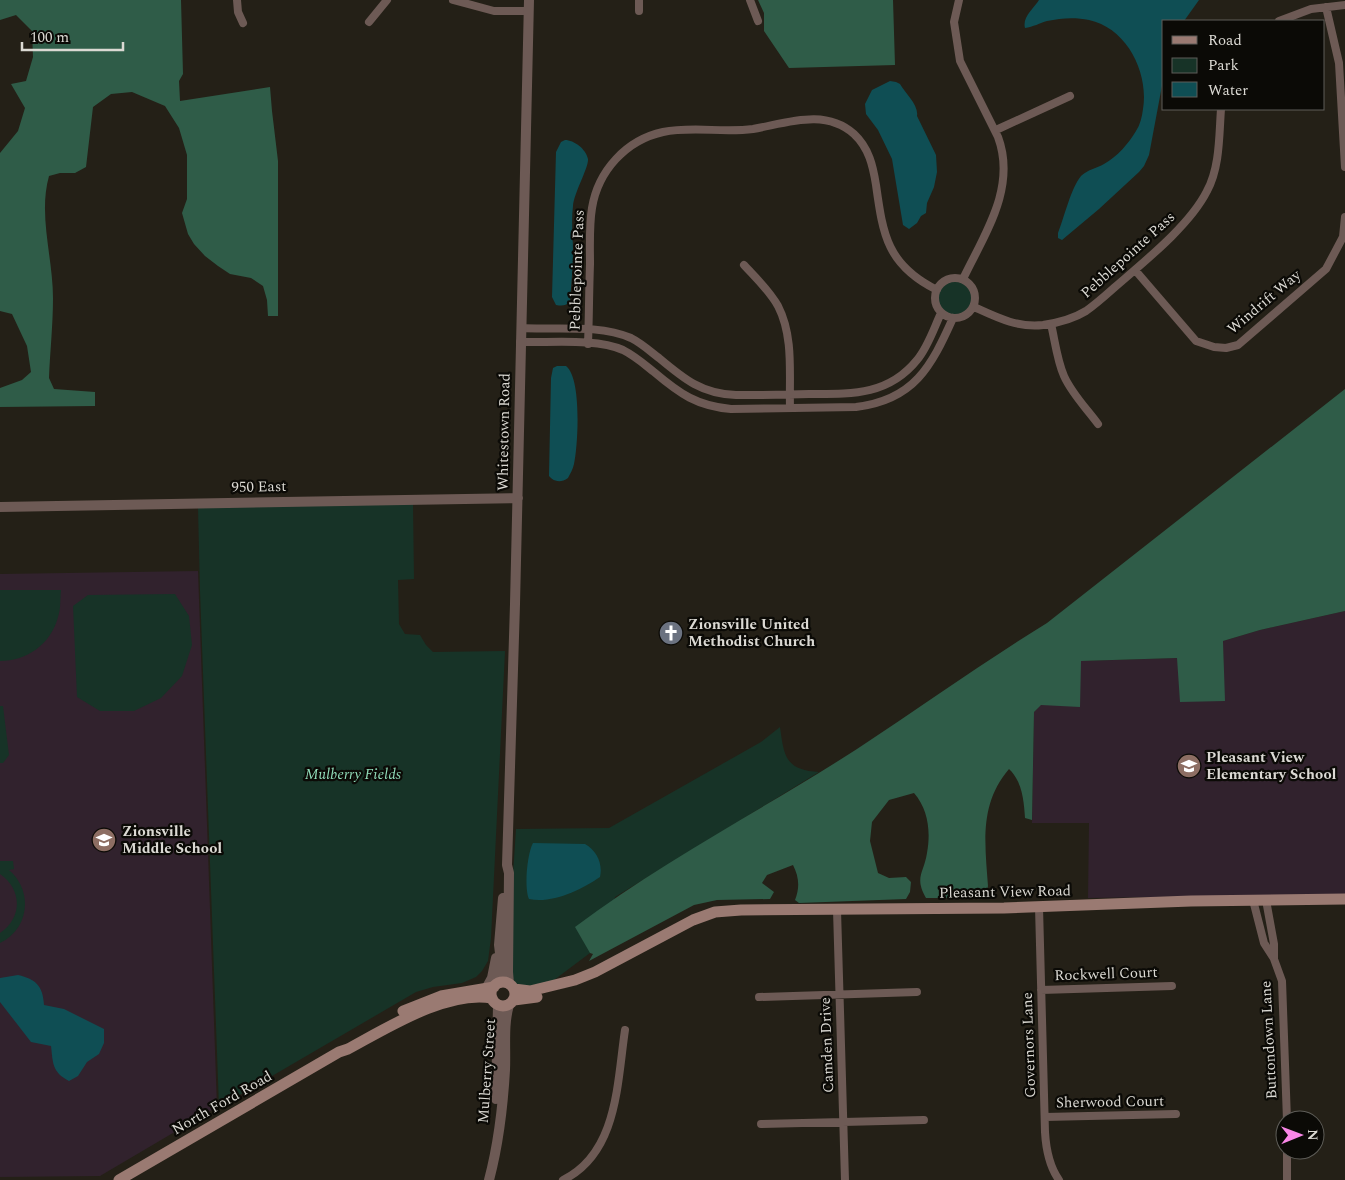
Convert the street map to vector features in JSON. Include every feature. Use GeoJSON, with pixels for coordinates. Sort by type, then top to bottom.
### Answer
{"type":"FeatureCollection","features":[{"type":"Feature","properties":{"kind":"main road","name":"Pleasant View Road"},"geometry":{"type":"LineString","coordinates":[[502,993],[530,991],[575,980],[693,920],[715,912],[741,910],[1039,907],[1191,901],[1345,900]]}},
{"type":"Feature","properties":{"kind":"main road","name":"North Ford Road"},"geometry":{"type":"LineString","coordinates":[[119,1180],[339,1052],[413,1014],[464,998],[502,993]]}},
{"type":"Feature","properties":{"kind":"street"},"geometry":{"type":"LineString","coordinates":[[236,0],[238,12],[243,22]]}},
{"type":"Feature","properties":{"kind":"street"},"geometry":{"type":"LineString","coordinates":[[369,22],[387,0]]}},
{"type":"Feature","properties":{"kind":"street"},"geometry":{"type":"LineString","coordinates":[[453,0],[494,11],[528,11]]}},
{"type":"Feature","properties":{"kind":"street","name":"Whitestown Road"},"geometry":{"type":"LineString","coordinates":[[502,993],[508,972],[509,872],[507,865],[518,498],[529,0]]}},
{"type":"Feature","properties":{"kind":"street"},"geometry":{"type":"LineString","coordinates":[[639,0],[639,11]]}},
{"type":"Feature","properties":{"kind":"street"},"geometry":{"type":"LineString","coordinates":[[750,0],[758,21]]}},
{"type":"Feature","properties":{"kind":"street"},"geometry":{"type":"LineString","coordinates":[[959,0],[954,22],[960,61],[996,130],[1004,160],[1003,187],[997,208],[963,279]]}},
{"type":"Feature","properties":{"kind":"street"},"geometry":{"type":"LineString","coordinates":[[1282,20],[1311,9],[1345,5]]}},
{"type":"Feature","properties":{"kind":"street"},"geometry":{"type":"LineString","coordinates":[[1326,7],[1339,63],[1345,167]]}},
{"type":"Feature","properties":{"kind":"street"},"geometry":{"type":"LineString","coordinates":[[996,130],[1070,96]]}},
{"type":"Feature","properties":{"kind":"street","name":"Pebblepointe Pass"},"geometry":{"type":"LineString","coordinates":[[974,307],[1014,323],[1030,325],[1051,324],[1073,318],[1087,310],[1135,270],[1194,213],[1208,190],[1216,165],[1221,110]]}},
{"type":"Feature","properties":{"kind":"street","name":"Pebblepointe Pass"},"geometry":{"type":"LineString","coordinates":[[588,344],[591,220],[597,190],[608,169],[623,153],[644,139],[664,132],[738,130],[816,119],[828,120],[844,127],[853,133],[870,156],[882,225],[890,248],[910,273],[937,290]]}},
{"type":"Feature","properties":{"kind":"street","name":"Windrift Way"},"geometry":{"type":"LineString","coordinates":[[1135,270],[1196,341],[1214,347],[1226,348],[1238,345],[1326,268],[1342,237],[1345,217]]}},
{"type":"Feature","properties":{"kind":"street"},"geometry":{"type":"LineString","coordinates":[[744,265],[771,295],[783,317],[789,342],[790,408]]}},
{"type":"Feature","properties":{"kind":"street"},"geometry":{"type":"LineString","coordinates":[[948,279],[963,279],[974,290],[976,297],[974,307],[965,316],[953,318],[941,313],[935,300],[941,283],[948,279]]}},
{"type":"Feature","properties":{"kind":"street"},"geometry":{"type":"LineString","coordinates":[[521,328],[606,331],[631,338],[686,380],[706,390],[730,395],[855,393],[876,389],[892,382],[906,372],[918,358],[941,313]]}},
{"type":"Feature","properties":{"kind":"street"},"geometry":{"type":"LineString","coordinates":[[520,342],[609,346],[630,354],[677,392],[705,405],[731,409],[861,406],[879,402],[898,394],[910,386],[926,370],[938,353],[953,318]]}},
{"type":"Feature","properties":{"kind":"street"},"geometry":{"type":"LineString","coordinates":[[1051,324],[1064,377],[1098,424]]}},
{"type":"Feature","properties":{"kind":"street","name":"950 East"},"geometry":{"type":"LineString","coordinates":[[0,507],[518,498]]}},
{"type":"Feature","properties":{"kind":"street","name":"Whitestown Road"},"geometry":{"type":"LineString","coordinates":[[502,993],[492,978],[496,952],[500,945],[504,873],[507,865]]}},
{"type":"Feature","properties":{"kind":"street"},"geometry":{"type":"LineString","coordinates":[[1253,900],[1264,943],[1274,959]]}},
{"type":"Feature","properties":{"kind":"street","name":"Buttondown Lane"},"geometry":{"type":"LineString","coordinates":[[1266,900],[1274,944],[1274,959],[1282,981],[1287,1110]]}},
{"type":"Feature","properties":{"kind":"street","name":"Governors Lane"},"geometry":{"type":"LineString","coordinates":[[1039,907],[1046,1149],[1059,1180]]}},
{"type":"Feature","properties":{"kind":"street","name":"Camden Drive"},"geometry":{"type":"LineString","coordinates":[[837,910],[845,1180]]}},
{"type":"Feature","properties":{"kind":"street","name":"Rockwell Court"},"geometry":{"type":"LineString","coordinates":[[1041,990],[1172,986]]}},
{"type":"Feature","properties":{"kind":"street"},"geometry":{"type":"LineString","coordinates":[[759,997],[917,992]]}},
{"type":"Feature","properties":{"kind":"street","name":"Mulberry Street"},"geometry":{"type":"LineString","coordinates":[[489,1180],[496,1140],[502,993]]}},
{"type":"Feature","properties":{"kind":"street"},"geometry":{"type":"LineString","coordinates":[[563,1180],[576,1173],[588,1162],[597,1151],[605,1136],[612,1111],[625,1030]]}},
{"type":"Feature","properties":{"kind":"street","name":"Sherwood Court"},"geometry":{"type":"LineString","coordinates":[[1045,1117],[1176,1114]]}},
{"type":"Feature","properties":{"kind":"street"},"geometry":{"type":"LineString","coordinates":[[761,1124],[924,1120]]}},
{"type":"Feature","properties":{"kind":"street"},"geometry":{"type":"LineString","coordinates":[[1287,1160],[1287,1180]]}},
{"type":"Feature","properties":{"kind":"shaded area","name":"Zionsville Middle School"},"geometry":{"type":"Polygon","coordinates":[[[198,571],[217,1107],[100,1176],[0,1177],[0,574],[198,571]]]}},
{"type":"Feature","properties":{"kind":"shaded area","name":"Pleasant View Elementary School"},"geometry":{"type":"Polygon","coordinates":[[[1345,611],[1345,894],[1088,898],[1089,823],[1032,823],[1034,712],[1081,661],[1177,658],[1224,701],[1223,641],[1260,630],[1345,611]]]}},
{"type":"Feature","properties":{"kind":"green space"},"geometry":{"type":"Polygon","coordinates":[[[0,0],[181,0],[183,74],[179,81],[180,101],[270,87],[278,161],[278,316],[268,316],[267,300],[263,286],[251,278],[230,274],[218,266],[205,256],[188,234],[182,213],[187,199],[187,155],[179,128],[165,106],[132,92],[111,94],[93,107],[86,167],[75,173],[60,173],[49,176],[45,206],[53,298],[49,378],[54,389],[95,392],[95,406],[0,407],[0,388],[22,380],[31,372],[27,346],[12,314],[0,311],[0,153],[18,131],[25,108],[11,84],[26,81],[33,57],[32,31],[16,15],[0,20],[0,0]]]}},
{"type":"Feature","properties":{"kind":"green space"},"geometry":{"type":"Polygon","coordinates":[[[758,0],[893,0],[895,65],[789,68],[764,31],[764,13],[758,0]]]}},
{"type":"Feature","properties":{"kind":"green space"},"geometry":{"type":"Polygon","coordinates":[[[955,281],[967,286],[972,298],[967,310],[955,315],[943,310],[938,298],[943,286],[955,281]]]}},
{"type":"Feature","properties":{"kind":"green space"},"geometry":{"type":"Polygon","coordinates":[[[1345,389],[1345,611],[1260,630],[1223,641],[1225,701],[1180,702],[1177,658],[1081,661],[1080,707],[1041,705],[1034,712],[1032,820],[1025,818],[1020,785],[1009,769],[999,782],[993,796],[988,810],[986,825],[988,886],[986,895],[978,898],[926,898],[922,891],[920,880],[926,860],[929,837],[925,813],[914,793],[889,800],[872,822],[870,841],[878,873],[889,878],[906,877],[911,882],[910,892],[906,899],[799,903],[795,900],[798,882],[793,865],[767,875],[762,883],[774,892],[770,899],[717,900],[694,905],[589,961],[593,954],[590,953],[575,927],[644,879],[857,749],[1047,623],[1345,389]]]}},
{"type":"Feature","properties":{"kind":"green space","name":"Mulberry Fields"},"geometry":{"type":"Polygon","coordinates":[[[413,503],[414,579],[398,580],[399,624],[405,634],[420,635],[433,652],[505,651],[491,938],[488,961],[476,977],[462,983],[433,987],[416,992],[219,1107],[198,508],[413,503]]]}},
{"type":"Feature","properties":{"kind":"green space"},"geometry":{"type":"Polygon","coordinates":[[[0,590],[61,590],[60,607],[55,627],[44,643],[19,658],[0,661],[0,590]]]}},
{"type":"Feature","properties":{"kind":"green space"},"geometry":{"type":"Polygon","coordinates":[[[175,594],[189,616],[192,645],[182,676],[161,698],[134,711],[100,711],[77,697],[73,606],[88,595],[175,594]]]}},
{"type":"Feature","properties":{"kind":"green space"},"geometry":{"type":"Polygon","coordinates":[[[0,706],[3,706],[9,755],[3,763],[0,763],[0,706]]]}},
{"type":"Feature","properties":{"kind":"green space"},"geometry":{"type":"Polygon","coordinates":[[[780,727],[783,746],[788,760],[799,768],[819,772],[615,897],[606,941],[546,986],[518,987],[511,976],[516,829],[609,828],[761,742],[780,727]]]}},
{"type":"Feature","properties":{"kind":"green space"},"geometry":{"type":"Polygon","coordinates":[[[0,861],[13,861],[14,869],[9,870],[17,878],[22,888],[25,898],[25,909],[17,928],[10,937],[0,943],[0,933],[13,920],[17,904],[13,887],[0,874],[0,861]]]}},
{"type":"Feature","properties":{"kind":"water"},"geometry":{"type":"Polygon","coordinates":[[[1039,0],[1199,0],[1185,20],[1162,20],[1162,86],[1149,155],[1144,166],[1099,209],[1062,240],[1058,238],[1058,233],[1077,181],[1083,174],[1114,158],[1137,129],[1141,121],[1143,109],[1142,81],[1139,67],[1133,54],[1114,32],[1102,25],[1089,20],[1068,18],[1047,21],[1025,28],[1027,16],[1039,0]]]}},
{"type":"Feature","properties":{"kind":"water"},"geometry":{"type":"Polygon","coordinates":[[[890,81],[900,84],[914,103],[917,116],[936,155],[937,172],[934,187],[927,203],[926,213],[909,229],[903,225],[892,159],[878,130],[866,114],[865,104],[872,90],[890,81]]]}},
{"type":"Feature","properties":{"kind":"water"},"geometry":{"type":"Polygon","coordinates":[[[565,140],[579,146],[585,152],[588,163],[573,206],[573,258],[570,302],[560,306],[556,305],[552,297],[556,152],[561,142],[565,140]]]}},
{"type":"Feature","properties":{"kind":"water"},"geometry":{"type":"Polygon","coordinates":[[[566,366],[571,373],[575,384],[578,413],[574,466],[568,478],[560,481],[555,481],[549,476],[551,378],[553,368],[566,366]]]}},
{"type":"Feature","properties":{"kind":"water"},"geometry":{"type":"Polygon","coordinates":[[[533,843],[585,844],[593,850],[598,858],[601,867],[600,877],[584,887],[557,898],[547,900],[529,899],[527,894],[527,871],[533,843]]]}},
{"type":"Feature","properties":{"kind":"water"},"geometry":{"type":"Polygon","coordinates":[[[18,975],[30,979],[37,984],[42,993],[44,1005],[64,1009],[104,1029],[104,1043],[99,1054],[87,1062],[78,1076],[69,1081],[63,1078],[56,1070],[51,1046],[31,1042],[0,1002],[0,978],[18,975]]]}},
{"type":"Feature","properties":{"kind":"place","name":"Zionsville United Methodist Church"},"geometry":{"type":"Point","coordinates":[671,633]}},
{"type":"Feature","properties":{"kind":"place","name":"Pleasant View Elementary School"},"geometry":{"type":"Point","coordinates":[1189,766]}},
{"type":"Feature","properties":{"kind":"place","name":"Zionsville Middle School"},"geometry":{"type":"Point","coordinates":[104,840]}}]}
